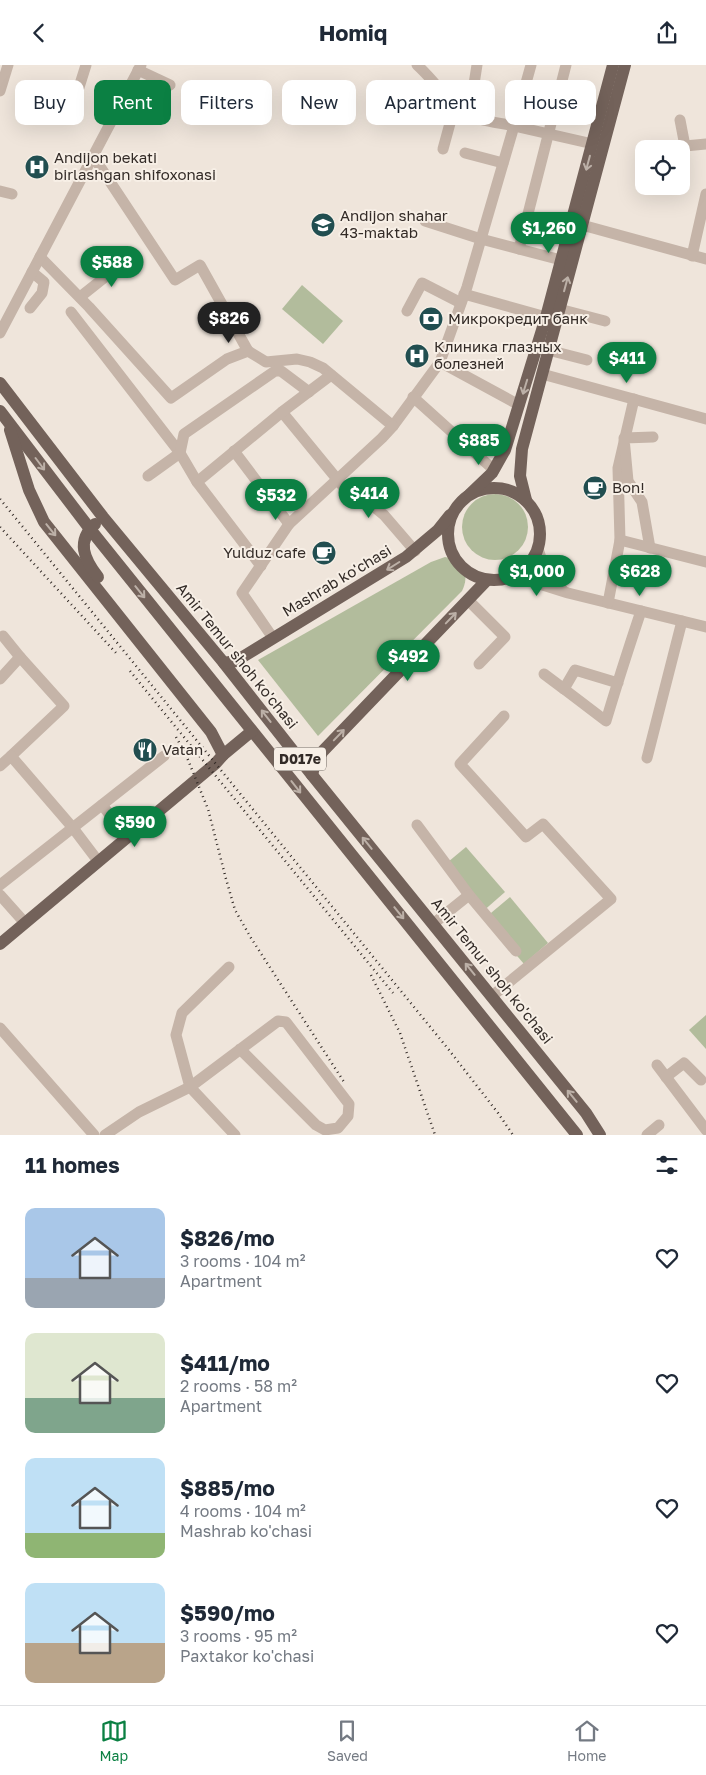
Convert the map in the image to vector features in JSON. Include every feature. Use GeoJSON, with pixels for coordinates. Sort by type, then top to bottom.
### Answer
{"type":"FeatureCollection","features":[{"type":"Feature","properties":{"kind":"main road","name":"Mashrab ko'chasi"},"geometry":{"type":"LineString","coordinates":[[224,663],[236,661],[415,551],[438,530],[461,501],[494,470],[505,450],[546,317],[613,65]]}},
{"type":"Feature","properties":{"kind":"main road"},"geometry":{"type":"LineString","coordinates":[[454,509],[449,523],[448,539],[452,553],[460,566],[472,575],[487,580],[501,580],[514,576],[532,560],[538,549],[541,536],[539,523],[534,510],[526,500],[520,476],[522,449],[625,65]]}},
{"type":"Feature","properties":{"kind":"main road","name":"Amir Temur shoh ko'chasi"},"geometry":{"type":"LineString","coordinates":[[0,383],[103,517],[224,663],[312,775],[586,1113],[600,1135]]}},
{"type":"Feature","properties":{"kind":"main road"},"geometry":{"type":"LineString","coordinates":[[4,416],[30,490],[44,522],[211,732],[223,755]]}},
{"type":"Feature","properties":{"kind":"main road","name":"D017e"},"geometry":{"type":"LineString","coordinates":[[4,416],[90,529],[577,1135]]}},
{"type":"Feature","properties":{"kind":"main road","name":"Mashrab ko'chasi"},"geometry":{"type":"LineString","coordinates":[[470,494],[484,488],[499,487],[514,491],[526,500]]}},
{"type":"Feature","properties":{"kind":"main road"},"geometry":{"type":"LineString","coordinates":[[103,517],[90,529],[84,542],[84,552],[89,565],[222,733],[224,741],[223,755]]}},
{"type":"Feature","properties":{"kind":"main road"},"geometry":{"type":"LineString","coordinates":[[312,775],[315,763],[324,751],[487,580]]}},
{"type":"Feature","properties":{"kind":"main road"},"geometry":{"type":"LineString","coordinates":[[0,944],[252,731]]}},
{"type":"Feature","properties":{"kind":"street"},"geometry":{"type":"LineString","coordinates":[[0,91],[8,65]]}},
{"type":"Feature","properties":{"kind":"street"},"geometry":{"type":"LineString","coordinates":[[81,80],[86,65]]}},
{"type":"Feature","properties":{"kind":"street"},"geometry":{"type":"LineString","coordinates":[[417,65],[431,70]]}},
{"type":"Feature","properties":{"kind":"street"},"geometry":{"type":"LineString","coordinates":[[475,80],[477,65]]}},
{"type":"Feature","properties":{"kind":"street"},"geometry":{"type":"LineString","coordinates":[[273,638],[242,593],[289,524],[382,438],[440,363],[463,298],[531,65]]}},
{"type":"Feature","properties":{"kind":"street"},"geometry":{"type":"LineString","coordinates":[[518,249],[566,65]]}},
{"type":"Feature","properties":{"kind":"street"},"geometry":{"type":"LineString","coordinates":[[0,333],[140,67],[162,80]]}},
{"type":"Feature","properties":{"kind":"street"},"geometry":{"type":"LineString","coordinates":[[680,121],[685,146],[706,144]]}},
{"type":"Feature","properties":{"kind":"street"},"geometry":{"type":"LineString","coordinates":[[495,122],[593,144]]}},
{"type":"Feature","properties":{"kind":"street"},"geometry":{"type":"LineString","coordinates":[[444,149],[450,125]]}},
{"type":"Feature","properties":{"kind":"street"},"geometry":{"type":"LineString","coordinates":[[465,153],[503,163]]}},
{"type":"Feature","properties":{"kind":"street"},"geometry":{"type":"LineString","coordinates":[[93,156],[175,280],[200,265],[248,351],[266,362],[297,359],[323,368],[393,426]]}},
{"type":"Feature","properties":{"kind":"street"},"geometry":{"type":"LineString","coordinates":[[0,191],[12,194]]}},
{"type":"Feature","properties":{"kind":"street"},"geometry":{"type":"LineString","coordinates":[[692,256],[706,194]]}},
{"type":"Feature","properties":{"kind":"street"},"geometry":{"type":"LineString","coordinates":[[425,221],[481,239],[561,260]]}},
{"type":"Feature","properties":{"kind":"street"},"geometry":{"type":"LineString","coordinates":[[582,225],[706,259]]}},
{"type":"Feature","properties":{"kind":"street"},"geometry":{"type":"LineString","coordinates":[[40,257],[80,297],[171,398],[227,359],[248,351]]}},
{"type":"Feature","properties":{"kind":"street"},"geometry":{"type":"LineString","coordinates":[[80,297],[129,258]]}},
{"type":"Feature","properties":{"kind":"street"},"geometry":{"type":"LineString","coordinates":[[30,308],[42,293],[44,282],[32,272]]}},
{"type":"Feature","properties":{"kind":"street"},"geometry":{"type":"LineString","coordinates":[[407,311],[422,283],[463,298],[546,317]]}},
{"type":"Feature","properties":{"kind":"street"},"geometry":{"type":"LineString","coordinates":[[559,309],[605,321]]}},
{"type":"Feature","properties":{"kind":"street"},"geometry":{"type":"LineString","coordinates":[[70,312],[180,453],[197,482],[261,567]]}},
{"type":"Feature","properties":{"kind":"street"},"geometry":{"type":"LineString","coordinates":[[548,349],[587,360]]}},
{"type":"Feature","properties":{"kind":"street"},"geometry":{"type":"LineString","coordinates":[[440,363],[519,405]]}},
{"type":"Feature","properties":{"kind":"street"},"geometry":{"type":"LineString","coordinates":[[148,476],[180,453],[184,434],[275,371],[281,371],[309,392]]}},
{"type":"Feature","properties":{"kind":"street"},"geometry":{"type":"LineString","coordinates":[[542,374],[706,419]]}},
{"type":"Feature","properties":{"kind":"street"},"geometry":{"type":"LineString","coordinates":[[197,482],[282,412],[331,375]]}},
{"type":"Feature","properties":{"kind":"street"},"geometry":{"type":"LineString","coordinates":[[413,397],[494,470]]}},
{"type":"Feature","properties":{"kind":"street"},"geometry":{"type":"LineString","coordinates":[[608,603],[620,540],[618,468],[634,399]]}},
{"type":"Feature","properties":{"kind":"street"},"geometry":{"type":"LineString","coordinates":[[282,412],[355,501],[373,506],[384,515],[415,551]]}},
{"type":"Feature","properties":{"kind":"street"},"geometry":{"type":"LineString","coordinates":[[624,438],[653,437]]}},
{"type":"Feature","properties":{"kind":"street"},"geometry":{"type":"LineString","coordinates":[[624,438],[628,481],[642,502],[650,548]]}},
{"type":"Feature","properties":{"kind":"street"},"geometry":{"type":"LineString","coordinates":[[234,451],[289,524]]}},
{"type":"Feature","properties":{"kind":"street"},"geometry":{"type":"LineString","coordinates":[[620,540],[706,562]]}},
{"type":"Feature","properties":{"kind":"street"},"geometry":{"type":"LineString","coordinates":[[538,549],[542,564],[548,574],[555,584],[568,593]]}},
{"type":"Feature","properties":{"kind":"street"},"geometry":{"type":"LineString","coordinates":[[514,576],[568,593],[706,627]]}},
{"type":"Feature","properties":{"kind":"street"},"geometry":{"type":"LineString","coordinates":[[468,600],[505,637],[479,664]]}},
{"type":"Feature","properties":{"kind":"street"},"geometry":{"type":"LineString","coordinates":[[544,674],[606,721],[641,611]]}},
{"type":"Feature","properties":{"kind":"street"},"geometry":{"type":"LineString","coordinates":[[647,758],[682,621]]}},
{"type":"Feature","properties":{"kind":"street"},"geometry":{"type":"LineString","coordinates":[[0,766],[64,706],[3,636]]}},
{"type":"Feature","properties":{"kind":"street"},"geometry":{"type":"LineString","coordinates":[[0,679],[20,657]]}},
{"type":"Feature","properties":{"kind":"street"},"geometry":{"type":"LineString","coordinates":[[564,689],[576,670],[618,683]]}},
{"type":"Feature","properties":{"kind":"street"},"geometry":{"type":"LineString","coordinates":[[492,997],[611,899],[543,824],[526,837],[460,765],[504,716]]}},
{"type":"Feature","properties":{"kind":"street"},"geometry":{"type":"LineString","coordinates":[[11,756],[73,828],[98,861]]}},
{"type":"Feature","properties":{"kind":"street"},"geometry":{"type":"LineString","coordinates":[[0,885],[164,756]]}},
{"type":"Feature","properties":{"kind":"street"},"geometry":{"type":"LineString","coordinates":[[102,805],[128,837]]}},
{"type":"Feature","properties":{"kind":"street"},"geometry":{"type":"LineString","coordinates":[[417,825],[469,895],[516,951]]}},
{"type":"Feature","properties":{"kind":"street"},"geometry":{"type":"LineString","coordinates":[[0,895],[25,923]]}},
{"type":"Feature","properties":{"kind":"street"},"geometry":{"type":"LineString","coordinates":[[433,924],[469,895]]}},
{"type":"Feature","properties":{"kind":"street"},"geometry":{"type":"LineString","coordinates":[[229,967],[182,1013],[176,1035],[190,1087],[235,1135]]}},
{"type":"Feature","properties":{"kind":"street"},"geometry":{"type":"LineString","coordinates":[[105,1135],[139,1112],[190,1087],[240,1049],[278,1021],[286,1022],[349,1104],[348,1116],[338,1127],[326,1130],[316,1125],[240,1049]]}},
{"type":"Feature","properties":{"kind":"street"},"geometry":{"type":"LineString","coordinates":[[0,1028],[94,1135]]}},
{"type":"Feature","properties":{"kind":"street"},"geometry":{"type":"LineString","coordinates":[[666,1077],[684,1063],[701,1080]]}},
{"type":"Feature","properties":{"kind":"street"},"geometry":{"type":"LineString","coordinates":[[657,1065],[706,1130]]}},
{"type":"Feature","properties":{"kind":"street"},"geometry":{"type":"LineString","coordinates":[[647,1135],[659,1125]]}},
{"type":"Feature","properties":{"kind":"green space"},"geometry":{"type":"Polygon","coordinates":[[[302,285],[343,321],[323,344],[282,309],[302,285]]]}},
{"type":"Feature","properties":{"kind":"green space"},"geometry":{"type":"Polygon","coordinates":[[[495,494],[507,497],[518,504],[525,515],[528,527],[525,539],[518,550],[507,557],[495,560],[483,557],[472,550],[465,539],[462,527],[465,515],[472,504],[483,497],[495,494]]]}},
{"type":"Feature","properties":{"kind":"green space"},"geometry":{"type":"Polygon","coordinates":[[[445,557],[457,561],[464,569],[465,579],[462,591],[318,736],[258,660],[431,562],[445,557]]]}},
{"type":"Feature","properties":{"kind":"green space"},"geometry":{"type":"Polygon","coordinates":[[[466,847],[505,892],[481,913],[442,867],[466,847]]]}},
{"type":"Feature","properties":{"kind":"green space"},"geometry":{"type":"Polygon","coordinates":[[[510,897],[548,943],[524,964],[485,918],[510,897]]]}},
{"type":"Feature","properties":{"kind":"green space"},"geometry":{"type":"Polygon","coordinates":[[[706,1015],[706,1049],[689,1030],[706,1015]]]}},
{"type":"Feature","properties":{"kind":"railway"},"geometry":{"type":"LineString","coordinates":[[0,499],[449,1050],[513,1135]]}},
{"type":"Feature","properties":{"kind":"railway"},"geometry":{"type":"LineString","coordinates":[[0,527],[117,654]]}},
{"type":"Feature","properties":{"kind":"railway"},"geometry":{"type":"LineString","coordinates":[[130,671],[393,993]]}},
{"type":"Feature","properties":{"kind":"railway"},"geometry":{"type":"LineString","coordinates":[[176,737],[186,755],[208,809],[235,910],[344,1082]]}},
{"type":"Feature","properties":{"kind":"railway"},"geometry":{"type":"LineString","coordinates":[[371,975],[400,1033],[435,1135]]}},
{"type":"Feature","properties":{"kind":"place","name":"Аndijon bekati birlashgan shifoxonasi"},"geometry":{"type":"Point","coordinates":[37,167]}},
{"type":"Feature","properties":{"kind":"place","name":"Andijon shahar 43-maktab"},"geometry":{"type":"Point","coordinates":[323,225]}},
{"type":"Feature","properties":{"kind":"place","name":"Микрокредит банк"},"geometry":{"type":"Point","coordinates":[431,319]}},
{"type":"Feature","properties":{"kind":"place","name":"Клиника глазных болезней"},"geometry":{"type":"Point","coordinates":[417,356]}},
{"type":"Feature","properties":{"kind":"place","name":"Bon!"},"geometry":{"type":"Point","coordinates":[595,488]}},
{"type":"Feature","properties":{"kind":"place","name":"Yulduz cafe"},"geometry":{"type":"Point","coordinates":[324,553]}},
{"type":"Feature","properties":{"kind":"place","name":"Vatan"},"geometry":{"type":"Point","coordinates":[145,750]}}]}
